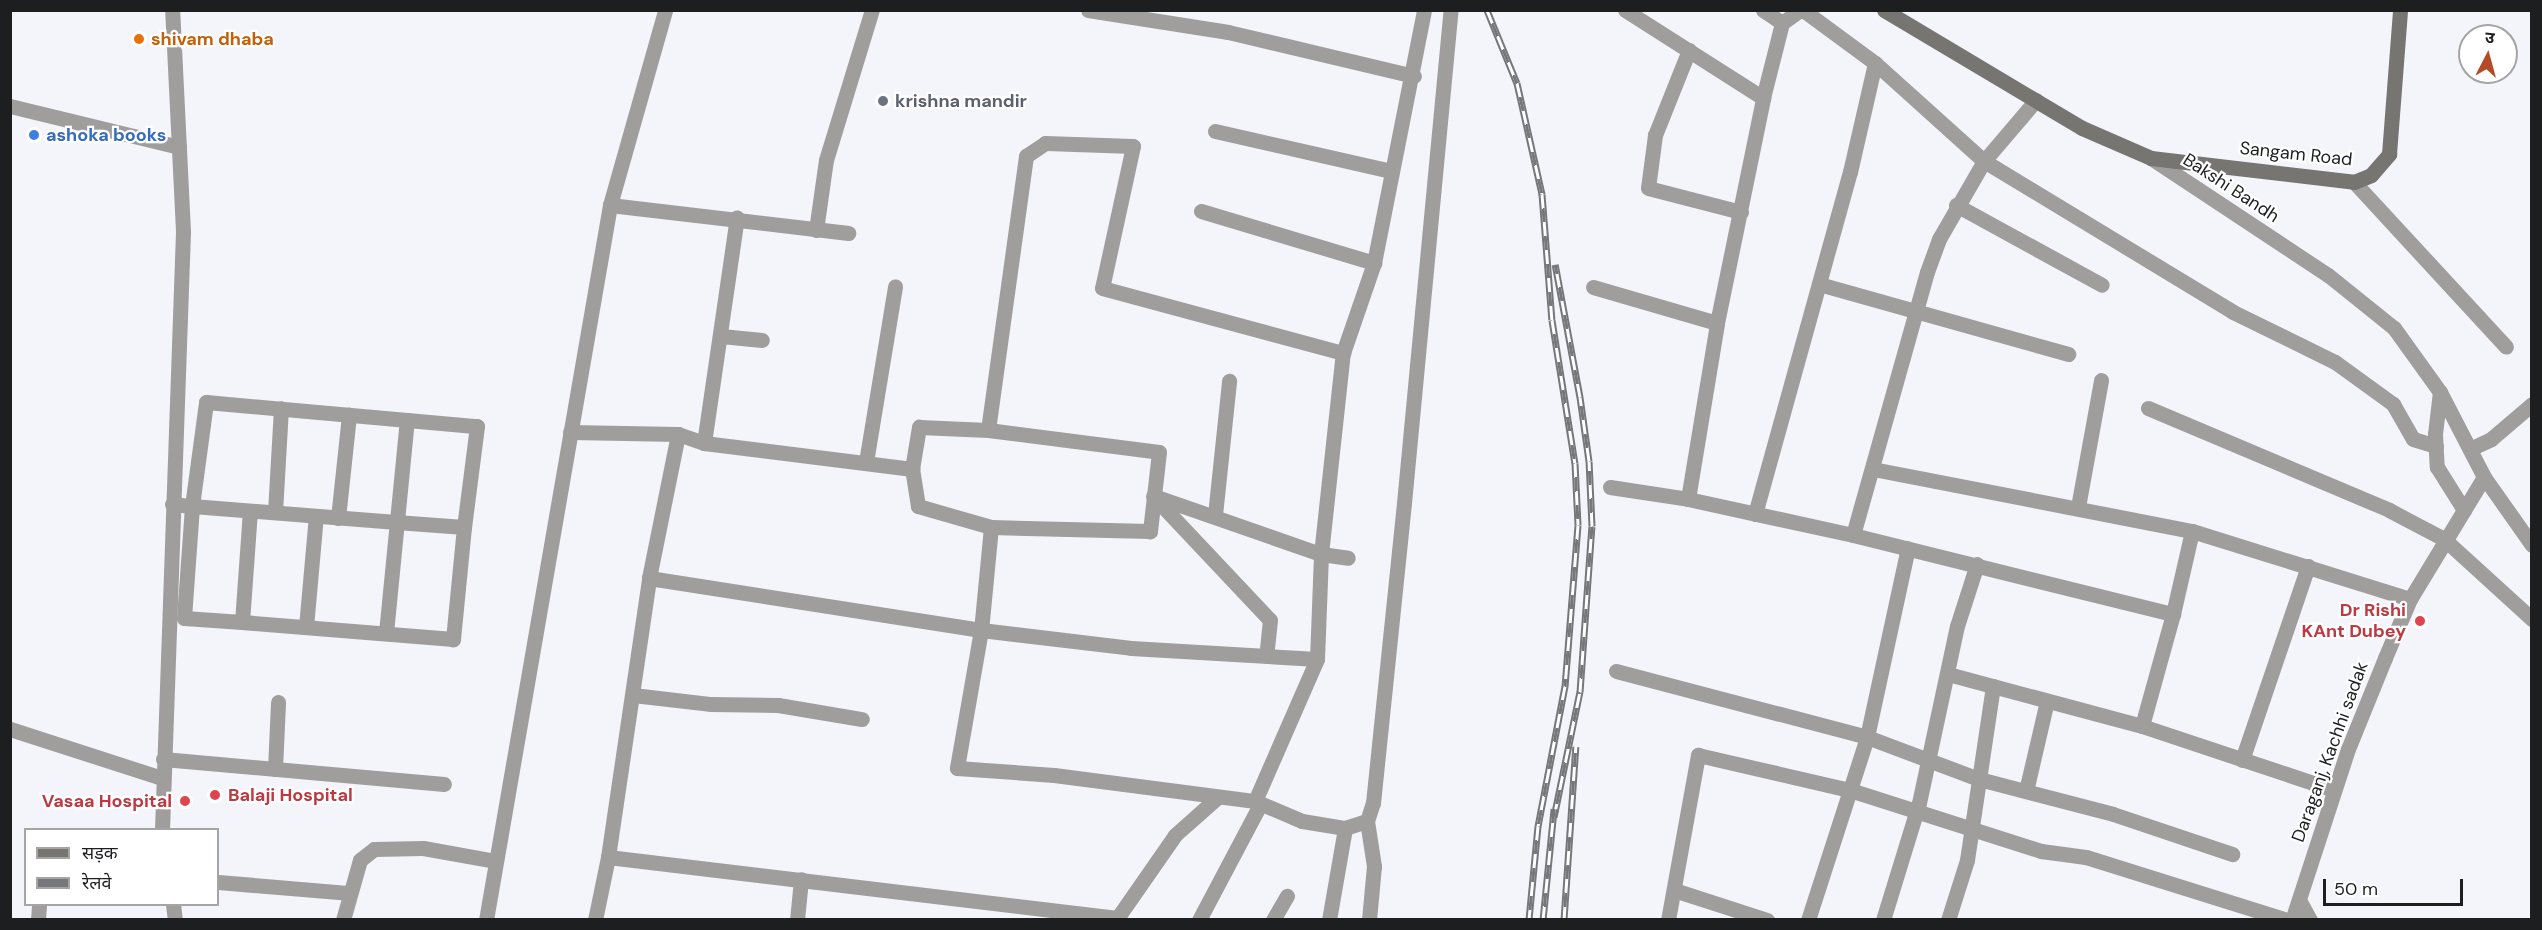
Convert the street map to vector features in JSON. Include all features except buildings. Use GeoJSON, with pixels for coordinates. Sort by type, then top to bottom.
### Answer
{"type":"FeatureCollection","features":[{"type":"Feature","properties":{"kind":"main road","name":"Bakshi Bandh"},"geometry":{"type":"LineString","coordinates":[[1884,10],[2082,128],[2151,158]]}},
{"type":"Feature","properties":{"kind":"main road","name":"Sangam Road"},"geometry":{"type":"LineString","coordinates":[[2151,158],[2354,182],[2371,175],[2390,154],[2400,10]]}},
{"type":"Feature","properties":{"kind":"street"},"geometry":{"type":"LineString","coordinates":[[162,828],[183,231],[172,10]]}},
{"type":"Feature","properties":{"kind":"street"},"geometry":{"type":"LineString","coordinates":[[486,920],[610,205],[665,10]]}},
{"type":"Feature","properties":{"kind":"street"},"geometry":{"type":"LineString","coordinates":[[816,230],[826,160],[848,96],[872,10]]}},
{"type":"Feature","properties":{"kind":"street"},"geometry":{"type":"LineString","coordinates":[[1088,10],[1228,32],[1414,76]]}},
{"type":"Feature","properties":{"kind":"street"},"geometry":{"type":"LineString","coordinates":[[1199,920],[1257,803],[1317,659],[1321,554],[1343,353],[1374,263],[1391,171],[1414,76],[1424,10]]}},
{"type":"Feature","properties":{"kind":"street"},"geometry":{"type":"LineString","coordinates":[[1369,920],[1374,866],[1367,820],[1373,803],[1451,10]]}},
{"type":"Feature","properties":{"kind":"street"},"geometry":{"type":"LineString","coordinates":[[1625,10],[1763,98]]}},
{"type":"Feature","properties":{"kind":"street"},"geometry":{"type":"LineString","coordinates":[[1763,10],[1782,23]]}},
{"type":"Feature","properties":{"kind":"street"},"geometry":{"type":"LineString","coordinates":[[1688,500],[1717,323],[1763,98],[1782,23],[1801,10],[1875,63],[1984,161],[2233,312],[2335,362],[2393,404],[2413,439],[2436,446]]}},
{"type":"Feature","properties":{"kind":"street"},"geometry":{"type":"LineString","coordinates":[[1689,50],[1655,135],[1648,188],[1741,212]]}},
{"type":"Feature","properties":{"kind":"street"},"geometry":{"type":"LineString","coordinates":[[1755,514],[1819,284],[1875,63]]}},
{"type":"Feature","properties":{"kind":"street"},"geometry":{"type":"LineString","coordinates":[[1853,535],[1927,272],[1956,205],[1984,161],[2036,100]]}},
{"type":"Feature","properties":{"kind":"street"},"geometry":{"type":"LineString","coordinates":[[10,106],[179,147]]}},
{"type":"Feature","properties":{"kind":"street"},"geometry":{"type":"LineString","coordinates":[[1215,131],[1391,171]]}},
{"type":"Feature","properties":{"kind":"street"},"geometry":{"type":"LineString","coordinates":[[988,430],[1026,156],[1045,144],[1133,146],[1102,288],[1343,353]]}},
{"type":"Feature","properties":{"kind":"street","name":"Bakshi Bandh"},"geometry":{"type":"LineString","coordinates":[[2151,158],[2371,305],[2394,328],[2440,392],[2472,448],[2484,477],[2532,545]]}},
{"type":"Feature","properties":{"kind":"street"},"geometry":{"type":"LineString","coordinates":[[2354,182],[2506,347]]}},
{"type":"Feature","properties":{"kind":"street"},"geometry":{"type":"LineString","coordinates":[[610,205],[737,217],[848,233]]}},
{"type":"Feature","properties":{"kind":"street"},"geometry":{"type":"LineString","coordinates":[[1956,205],[2102,285]]}},
{"type":"Feature","properties":{"kind":"street"},"geometry":{"type":"LineString","coordinates":[[1200,211],[1374,263]]}},
{"type":"Feature","properties":{"kind":"street"},"geometry":{"type":"LineString","coordinates":[[704,444],[737,217]]}},
{"type":"Feature","properties":{"kind":"street"},"geometry":{"type":"LineString","coordinates":[[1819,284],[1916,314],[2068,354]]}},
{"type":"Feature","properties":{"kind":"street"},"geometry":{"type":"LineString","coordinates":[[866,462],[895,286]]}},
{"type":"Feature","properties":{"kind":"street"},"geometry":{"type":"LineString","coordinates":[[1593,287],[1717,323]]}},
{"type":"Feature","properties":{"kind":"street"},"geometry":{"type":"LineString","coordinates":[[721,336],[762,340]]}},
{"type":"Feature","properties":{"kind":"street"},"geometry":{"type":"LineString","coordinates":[[2078,507],[2101,380]]}},
{"type":"Feature","properties":{"kind":"street"},"geometry":{"type":"LineString","coordinates":[[1215,515],[1229,381]]}},
{"type":"Feature","properties":{"kind":"street"},"geometry":{"type":"LineString","coordinates":[[2440,392],[2436,446],[2437,467],[2464,510]]}},
{"type":"Feature","properties":{"kind":"street"},"geometry":{"type":"LineString","coordinates":[[206,402],[281,408],[477,426],[453,639],[184,618],[192,506],[206,402]]}},
{"type":"Feature","properties":{"kind":"street"},"geometry":{"type":"LineString","coordinates":[[2472,448],[2491,439],[2532,404]]}},
{"type":"Feature","properties":{"kind":"street"},"geometry":{"type":"LineString","coordinates":[[275,512],[281,408]]}},
{"type":"Feature","properties":{"kind":"street"},"geometry":{"type":"LineString","coordinates":[[2148,408],[2389,510],[2444,539],[2532,619]]}},
{"type":"Feature","properties":{"kind":"street"},"geometry":{"type":"LineString","coordinates":[[339,518],[349,415]]}},
{"type":"Feature","properties":{"kind":"street"},"geometry":{"type":"LineString","coordinates":[[386,633],[408,420]]}},
{"type":"Feature","properties":{"kind":"street"},"geometry":{"type":"LineString","coordinates":[[919,427],[988,430],[1159,452],[1150,531],[991,527],[918,506],[912,469],[919,427]]}},
{"type":"Feature","properties":{"kind":"street"},"geometry":{"type":"LineString","coordinates":[[570,432],[678,434],[704,444],[912,469]]}},
{"type":"Feature","properties":{"kind":"street"},"geometry":{"type":"LineString","coordinates":[[595,920],[608,857],[649,578],[678,434]]}},
{"type":"Feature","properties":{"kind":"street"},"geometry":{"type":"LineString","coordinates":[[1873,469],[2078,507],[2192,531],[2410,599]]}},
{"type":"Feature","properties":{"kind":"street","name":"Daraganj, Kachhi sadak"},"geometry":{"type":"LineString","coordinates":[[2292,920],[2334,790],[2410,599],[2444,539],[2484,477]]}},
{"type":"Feature","properties":{"kind":"street"},"geometry":{"type":"LineString","coordinates":[[1610,488],[1688,500],[1853,535],[2173,614]]}},
{"type":"Feature","properties":{"kind":"street"},"geometry":{"type":"LineString","coordinates":[[1153,496],[1215,515],[1321,554],[1348,558]]}},
{"type":"Feature","properties":{"kind":"street"},"geometry":{"type":"LineString","coordinates":[[1153,496],[1270,620],[1266,656]]}},
{"type":"Feature","properties":{"kind":"street"},"geometry":{"type":"LineString","coordinates":[[172,504],[464,527]]}},
{"type":"Feature","properties":{"kind":"street"},"geometry":{"type":"LineString","coordinates":[[242,622],[250,511]]}},
{"type":"Feature","properties":{"kind":"street"},"geometry":{"type":"LineString","coordinates":[[306,627],[316,516]]}},
{"type":"Feature","properties":{"kind":"street"},"geometry":{"type":"LineString","coordinates":[[991,527],[981,630],[957,768],[1054,774],[1218,796],[1257,803],[1302,821],[1345,828],[1367,820]]}},
{"type":"Feature","properties":{"kind":"street"},"geometry":{"type":"LineString","coordinates":[[2142,726],[2173,614],[2192,531]]}},
{"type":"Feature","properties":{"kind":"street"},"geometry":{"type":"LineString","coordinates":[[1808,920],[1867,737],[1908,548]]}},
{"type":"Feature","properties":{"kind":"street"},"geometry":{"type":"LineString","coordinates":[[1883,920],[1916,813],[1959,616],[1977,564]]}},
{"type":"Feature","properties":{"kind":"street"},"geometry":{"type":"LineString","coordinates":[[2242,760],[2308,567]]}},
{"type":"Feature","properties":{"kind":"street"},"geometry":{"type":"LineString","coordinates":[[649,578],[981,630],[1131,648],[1317,659]]}},
{"type":"Feature","properties":{"kind":"street"},"geometry":{"type":"LineString","coordinates":[[1617,671],[1867,737],[1979,779],[2112,814],[2232,854]]}},
{"type":"Feature","properties":{"kind":"street"},"geometry":{"type":"LineString","coordinates":[[1948,674],[2142,726],[2334,790]]}},
{"type":"Feature","properties":{"kind":"street"},"geometry":{"type":"LineString","coordinates":[[1948,920],[1972,830],[1994,686]]}},
{"type":"Feature","properties":{"kind":"street"},"geometry":{"type":"LineString","coordinates":[[633,695],[711,704],[778,705],[862,719]]}},
{"type":"Feature","properties":{"kind":"street"},"geometry":{"type":"LineString","coordinates":[[2026,791],[2047,700]]}},
{"type":"Feature","properties":{"kind":"street"},"geometry":{"type":"LineString","coordinates":[[276,769],[278,702]]}},
{"type":"Feature","properties":{"kind":"street"},"geometry":{"type":"LineString","coordinates":[[10,729],[162,778]]}},
{"type":"Feature","properties":{"kind":"street"},"geometry":{"type":"LineString","coordinates":[[1668,920],[1698,755],[1850,790],[1916,813],[2041,851],[2080,855],[2151,875],[2287,920]]}},
{"type":"Feature","properties":{"kind":"street"},"geometry":{"type":"LineString","coordinates":[[163,759],[444,784]]}},
{"type":"Feature","properties":{"kind":"street"},"geometry":{"type":"LineString","coordinates":[[608,857],[1117,919],[1175,835],[1218,796]]}},
{"type":"Feature","properties":{"kind":"street"},"geometry":{"type":"LineString","coordinates":[[1329,920],[1345,828]]}},
{"type":"Feature","properties":{"kind":"street"},"geometry":{"type":"LineString","coordinates":[[343,920],[348,893],[360,860],[374,849],[423,848],[495,861]]}},
{"type":"Feature","properties":{"kind":"street"},"geometry":{"type":"LineString","coordinates":[[797,920],[801,879]]}},
{"type":"Feature","properties":{"kind":"street"},"geometry":{"type":"LineString","coordinates":[[219,882],[348,893]]}},
{"type":"Feature","properties":{"kind":"street"},"geometry":{"type":"LineString","coordinates":[[1674,890],[1767,920]]}},
{"type":"Feature","properties":{"kind":"street"},"geometry":{"type":"LineString","coordinates":[[1273,920],[1287,896]]}},
{"type":"Feature","properties":{"kind":"street"},"geometry":{"type":"LineString","coordinates":[[2298,900],[2310,920]]}},
{"type":"Feature","properties":{"kind":"railway"},"geometry":{"type":"LineString","coordinates":[[1487,10],[1517,83],[1542,194],[1552,320],[1575,463],[1578,525],[1565,686],[1538,826],[1529,920]]}},
{"type":"Feature","properties":{"kind":"railway"},"geometry":{"type":"LineString","coordinates":[[1554,817],[1580,692],[1592,526],[1589,461],[1580,397],[1555,264]]}},
{"type":"Feature","properties":{"kind":"railway"},"geometry":{"type":"LineString","coordinates":[[1564,920],[1576,746]]}},
{"type":"Feature","properties":{"kind":"railway"},"geometry":{"type":"LineString","coordinates":[[1543,920],[1554,809]]}},
{"type":"Feature","properties":{"kind":"place","name":"shivam dhaba"},"geometry":{"type":"Point","coordinates":[139,39]}},
{"type":"Feature","properties":{"kind":"place","name":"krishna mandir"},"geometry":{"type":"Point","coordinates":[883,101]}},
{"type":"Feature","properties":{"kind":"place","name":"ashoka books"},"geometry":{"type":"Point","coordinates":[34,135]}},
{"type":"Feature","properties":{"kind":"place","name":"Dr Rishi KAnt Dubey"},"geometry":{"type":"Point","coordinates":[2420,621]}},
{"type":"Feature","properties":{"kind":"place","name":"Balaji Hospital"},"geometry":{"type":"Point","coordinates":[215,795]}},
{"type":"Feature","properties":{"kind":"place","name":"Vasaa Hospital"},"geometry":{"type":"Point","coordinates":[185,801]}}]}
